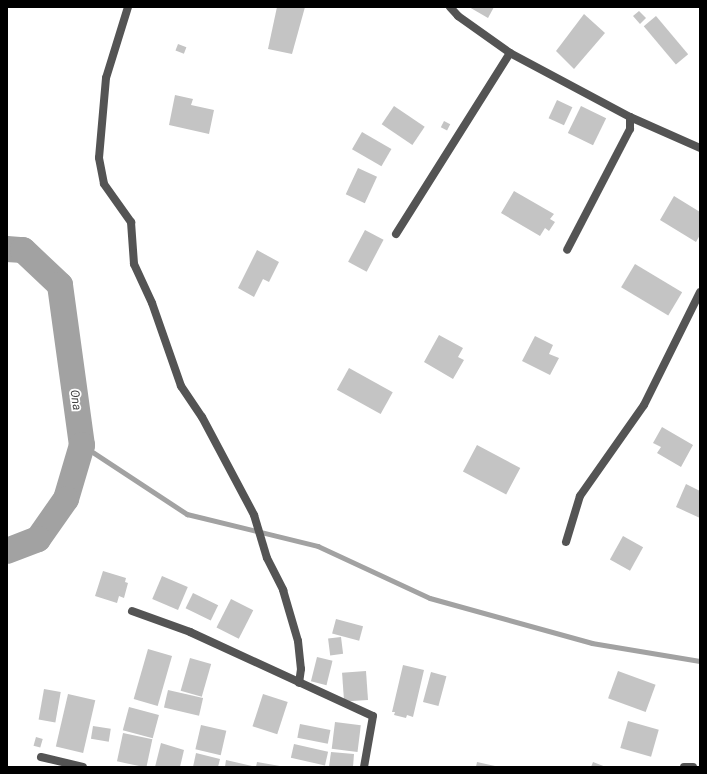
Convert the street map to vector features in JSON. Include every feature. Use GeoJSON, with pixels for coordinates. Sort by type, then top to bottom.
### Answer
{"type":"FeatureCollection","features":[{"type":"Feature","properties":{"kind":"street"},"geometry":{"type":"LineString","coordinates":[[128,7],[106,78],[99,158],[104,184],[131,222],[134,264],[152,303],[181,386],[202,417],[254,515],[267,558],[283,590],[298,641],[301,669],[299,682]]}},
{"type":"Feature","properties":{"kind":"street"},"geometry":{"type":"LineString","coordinates":[[450,7],[458,16],[510,53],[630,117],[700,148]]}},
{"type":"Feature","properties":{"kind":"street"},"geometry":{"type":"LineString","coordinates":[[396,234],[510,53]]}},
{"type":"Feature","properties":{"kind":"street"},"geometry":{"type":"LineString","coordinates":[[567,250],[630,130],[630,117]]}},
{"type":"Feature","properties":{"kind":"street"},"geometry":{"type":"LineString","coordinates":[[566,542],[580,496],[644,405],[700,292]]}},
{"type":"Feature","properties":{"kind":"street"},"geometry":{"type":"LineString","coordinates":[[132,611],[190,632],[372,716],[364,767]]}},
{"type":"Feature","properties":{"kind":"street"},"geometry":{"type":"LineString","coordinates":[[41,757],[83,767]]}},
{"type":"Feature","properties":{"kind":"street"},"geometry":{"type":"LineString","coordinates":[[684,767],[693,767]]}},
{"type":"Feature","properties":{"kind":"building"},"geometry":{"type":"Polygon","coordinates":[[[277,7],[305,7],[292,54],[268,49],[277,7]]]}},
{"type":"Feature","properties":{"kind":"building"},"geometry":{"type":"Polygon","coordinates":[[[469,7],[494,7],[488,18],[469,7]]]}},
{"type":"Feature","properties":{"kind":"building"},"geometry":{"type":"Polygon","coordinates":[[[639,11],[646,18],[640,24],[633,16],[639,11]]]}},
{"type":"Feature","properties":{"kind":"building"},"geometry":{"type":"Polygon","coordinates":[[[584,14],[605,33],[574,69],[556,51],[584,14]]]}},
{"type":"Feature","properties":{"kind":"building"},"geometry":{"type":"Polygon","coordinates":[[[656,16],[688,54],[676,65],[644,26],[656,16]]]}},
{"type":"Feature","properties":{"kind":"building"},"geometry":{"type":"Polygon","coordinates":[[[178,44],[186,47],[184,54],[175,51],[178,44]]]}},
{"type":"Feature","properties":{"kind":"building"},"geometry":{"type":"Polygon","coordinates":[[[175,95],[193,99],[191,105],[214,110],[209,134],[169,125],[175,95]]]}},
{"type":"Feature","properties":{"kind":"building"},"geometry":{"type":"Polygon","coordinates":[[[557,100],[572,107],[564,125],[549,118],[557,100]]]}},
{"type":"Feature","properties":{"kind":"building"},"geometry":{"type":"Polygon","coordinates":[[[394,106],[425,127],[412,145],[382,124],[394,106]]]}},
{"type":"Feature","properties":{"kind":"building"},"geometry":{"type":"Polygon","coordinates":[[[581,106],[606,118],[593,145],[568,133],[581,106]]]}},
{"type":"Feature","properties":{"kind":"building"},"geometry":{"type":"Polygon","coordinates":[[[444,121],[450,124],[447,130],[441,127],[444,121]]]}},
{"type":"Feature","properties":{"kind":"building"},"geometry":{"type":"Polygon","coordinates":[[[362,132],[391,149],[381,166],[352,149],[362,132]]]}},
{"type":"Feature","properties":{"kind":"building"},"geometry":{"type":"Polygon","coordinates":[[[358,168],[377,177],[365,203],[346,194],[358,168]]]}},
{"type":"Feature","properties":{"kind":"building"},"geometry":{"type":"Polygon","coordinates":[[[514,191],[554,214],[550,219],[555,222],[549,231],[545,228],[540,236],[501,213],[514,191]]]}},
{"type":"Feature","properties":{"kind":"building"},"geometry":{"type":"Polygon","coordinates":[[[674,196],[700,212],[700,235],[696,242],[660,220],[674,196]]]}},
{"type":"Feature","properties":{"kind":"building"},"geometry":{"type":"Polygon","coordinates":[[[365,230],[384,240],[367,272],[348,262],[365,230]]]}},
{"type":"Feature","properties":{"kind":"building"},"geometry":{"type":"Polygon","coordinates":[[[257,250],[279,262],[269,282],[263,279],[254,297],[238,288],[257,250]]]}},
{"type":"Feature","properties":{"kind":"building"},"geometry":{"type":"Polygon","coordinates":[[[635,264],[682,292],[668,315],[621,287],[635,264]]]}},
{"type":"Feature","properties":{"kind":"building"},"geometry":{"type":"Polygon","coordinates":[[[439,335],[463,348],[458,357],[464,360],[453,379],[424,362],[439,335]]]}},
{"type":"Feature","properties":{"kind":"building"},"geometry":{"type":"Polygon","coordinates":[[[535,336],[553,345],[549,354],[559,358],[550,375],[522,361],[535,336]]]}},
{"type":"Feature","properties":{"kind":"building"},"geometry":{"type":"Polygon","coordinates":[[[349,368],[393,392],[381,414],[337,390],[349,368]]]}},
{"type":"Feature","properties":{"kind":"building"},"geometry":{"type":"Polygon","coordinates":[[[662,427],[693,445],[681,467],[657,453],[661,447],[653,443],[662,427]]]}},
{"type":"Feature","properties":{"kind":"building"},"geometry":{"type":"Polygon","coordinates":[[[477,445],[520,468],[506,494],[463,471],[477,445]]]}},
{"type":"Feature","properties":{"kind":"building"},"geometry":{"type":"Polygon","coordinates":[[[686,484],[700,491],[700,518],[676,507],[686,484]]]}},
{"type":"Feature","properties":{"kind":"building"},"geometry":{"type":"Polygon","coordinates":[[[623,536],[643,547],[630,571],[610,560],[623,536]]]}},
{"type":"Feature","properties":{"kind":"building"},"geometry":{"type":"Polygon","coordinates":[[[103,571],[126,578],[125,582],[128,583],[124,598],[119,596],[117,603],[95,596],[103,571]]]}},
{"type":"Feature","properties":{"kind":"building"},"geometry":{"type":"Polygon","coordinates":[[[162,576],[188,587],[178,610],[152,599],[162,576]]]}},
{"type":"Feature","properties":{"kind":"building"},"geometry":{"type":"Polygon","coordinates":[[[193,593],[218,605],[211,621],[186,608],[193,593]]]}},
{"type":"Feature","properties":{"kind":"building"},"geometry":{"type":"Polygon","coordinates":[[[231,599],[253,610],[239,639],[216,628],[231,599]]]}},
{"type":"Feature","properties":{"kind":"building"},"geometry":{"type":"Polygon","coordinates":[[[336,619],[363,626],[359,641],[332,633],[336,619]]]}},
{"type":"Feature","properties":{"kind":"building"},"geometry":{"type":"Polygon","coordinates":[[[341,637],[343,654],[330,655],[328,639],[341,637]]]}},
{"type":"Feature","properties":{"kind":"building"},"geometry":{"type":"Polygon","coordinates":[[[148,649],[172,656],[158,706],[134,699],[148,649]]]}},
{"type":"Feature","properties":{"kind":"building"},"geometry":{"type":"Polygon","coordinates":[[[317,657],[333,661],[326,685],[311,681],[317,657]]]}},
{"type":"Feature","properties":{"kind":"building"},"geometry":{"type":"Polygon","coordinates":[[[190,658],[211,664],[202,697],[181,691],[190,658]]]}},
{"type":"Feature","properties":{"kind":"building"},"geometry":{"type":"Polygon","coordinates":[[[403,665],[424,670],[413,717],[407,715],[406,718],[394,715],[395,712],[392,712],[403,665]]]}},
{"type":"Feature","properties":{"kind":"building"},"geometry":{"type":"Polygon","coordinates":[[[366,671],[368,700],[344,702],[342,673],[366,671]]]}},
{"type":"Feature","properties":{"kind":"building"},"geometry":{"type":"Polygon","coordinates":[[[618,671],[656,685],[646,712],[608,698],[618,671]]]}},
{"type":"Feature","properties":{"kind":"building"},"geometry":{"type":"Polygon","coordinates":[[[431,672],[446,676],[438,706],[423,702],[431,672]]]}},
{"type":"Feature","properties":{"kind":"building"},"geometry":{"type":"Polygon","coordinates":[[[44,689],[61,692],[55,722],[39,720],[44,689]]]}},
{"type":"Feature","properties":{"kind":"building"},"geometry":{"type":"Polygon","coordinates":[[[168,690],[203,698],[199,716],[164,708],[168,690]]]}},
{"type":"Feature","properties":{"kind":"building"},"geometry":{"type":"Polygon","coordinates":[[[68,694],[95,700],[83,753],[56,747],[68,694]]]}},
{"type":"Feature","properties":{"kind":"building"},"geometry":{"type":"Polygon","coordinates":[[[263,694],[288,702],[277,734],[252,726],[263,694]]]}},
{"type":"Feature","properties":{"kind":"building"},"geometry":{"type":"Polygon","coordinates":[[[129,707],[159,715],[153,738],[123,730],[129,707]]]}},
{"type":"Feature","properties":{"kind":"building"},"geometry":{"type":"Polygon","coordinates":[[[628,721],[659,730],[651,757],[620,748],[628,721]]]}},
{"type":"Feature","properties":{"kind":"building"},"geometry":{"type":"Polygon","coordinates":[[[335,722],[361,725],[358,752],[332,749],[335,722]]]}},
{"type":"Feature","properties":{"kind":"building"},"geometry":{"type":"Polygon","coordinates":[[[300,724],[330,730],[328,744],[297,738],[300,724]]]}},
{"type":"Feature","properties":{"kind":"building"},"geometry":{"type":"Polygon","coordinates":[[[201,725],[226,731],[221,755],[195,749],[201,725]]]}},
{"type":"Feature","properties":{"kind":"building"},"geometry":{"type":"Polygon","coordinates":[[[93,726],[111,729],[109,742],[91,739],[93,726]]]}},
{"type":"Feature","properties":{"kind":"building"},"geometry":{"type":"Polygon","coordinates":[[[123,733],[152,739],[146,767],[117,761],[123,733]]]}},
{"type":"Feature","properties":{"kind":"building"},"geometry":{"type":"Polygon","coordinates":[[[36,737],[43,739],[40,748],[34,746],[36,737]]]}},
{"type":"Feature","properties":{"kind":"building"},"geometry":{"type":"Polygon","coordinates":[[[161,743],[184,750],[180,767],[155,767],[161,743]]]}},
{"type":"Feature","properties":{"kind":"building"},"geometry":{"type":"Polygon","coordinates":[[[294,744],[328,752],[325,766],[291,758],[294,744]]]}},
{"type":"Feature","properties":{"kind":"building"},"geometry":{"type":"Polygon","coordinates":[[[331,752],[354,754],[353,767],[329,767],[331,752]]]}},
{"type":"Feature","properties":{"kind":"building"},"geometry":{"type":"Polygon","coordinates":[[[196,753],[220,759],[218,767],[193,767],[196,753]]]}},
{"type":"Feature","properties":{"kind":"building"},"geometry":{"type":"Polygon","coordinates":[[[226,760],[252,766],[252,767],[225,767],[226,760]]]}},
{"type":"Feature","properties":{"kind":"building"},"geometry":{"type":"Polygon","coordinates":[[[257,762],[280,766],[280,767],[256,767],[257,762]]]}},
{"type":"Feature","properties":{"kind":"building"},"geometry":{"type":"Polygon","coordinates":[[[477,762],[495,766],[495,767],[476,767],[477,762]]]}},
{"type":"Feature","properties":{"kind":"building"},"geometry":{"type":"Polygon","coordinates":[[[593,762],[606,767],[591,767],[593,762]]]}},
{"type":"Feature","properties":{"kind":"waterway","name":"Ona"},"geometry":{"type":"LineString","coordinates":[[7,249],[23,250],[60,285],[82,445],[66,499],[38,539],[7,551]]}},
{"type":"Feature","properties":{"kind":"waterway"},"geometry":{"type":"LineString","coordinates":[[82,445],[187,514],[318,546],[430,598],[592,643],[700,661]]}}]}
